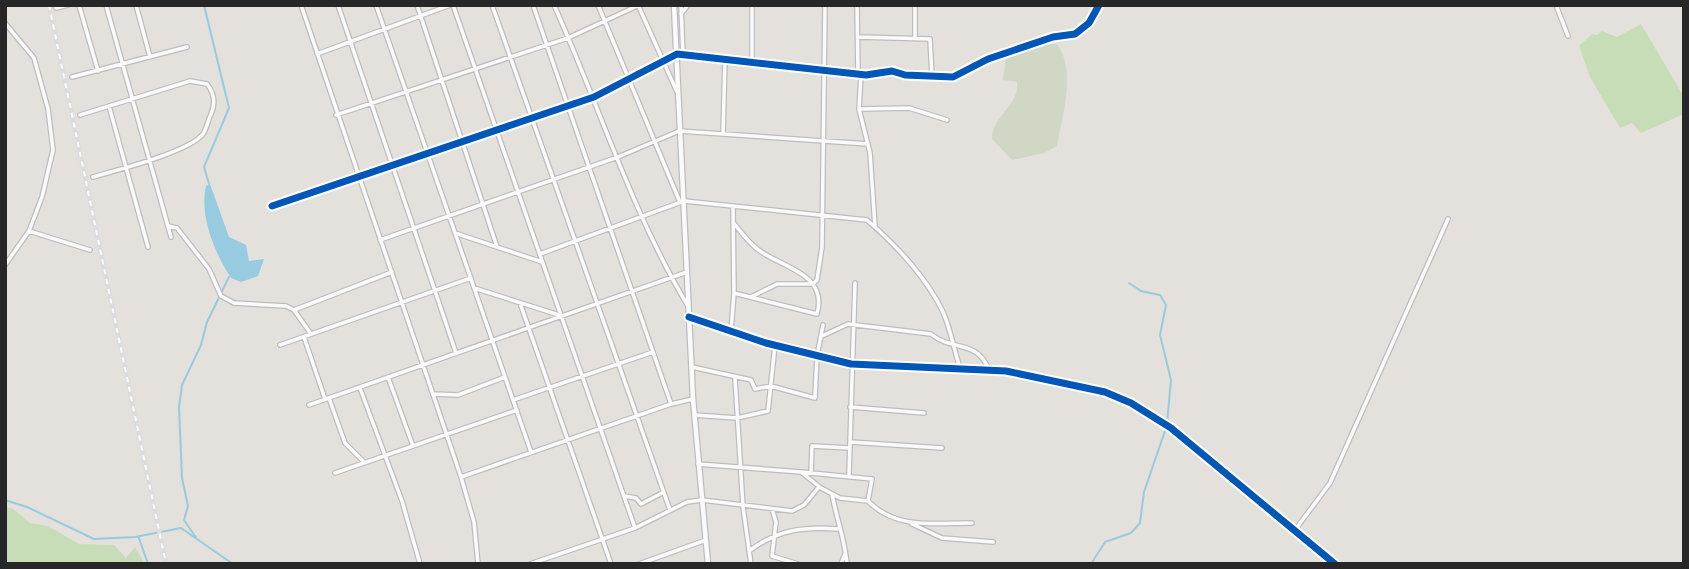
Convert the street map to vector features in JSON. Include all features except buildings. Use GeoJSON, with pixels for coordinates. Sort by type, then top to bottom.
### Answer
{"type":"FeatureCollection","features":[{"type":"Feature","properties":{"kind":"street"},"geometry":{"type":"LineString","coordinates":[[56,8],[68,5]]}},
{"type":"Feature","properties":{"kind":"street"},"geometry":{"type":"LineString","coordinates":[[79,5],[98,71]]}},
{"type":"Feature","properties":{"kind":"street"},"geometry":{"type":"LineString","coordinates":[[106,5],[171,237]]}},
{"type":"Feature","properties":{"kind":"street"},"geometry":{"type":"LineString","coordinates":[[136,5],[150,57]]}},
{"type":"Feature","properties":{"kind":"street"},"geometry":{"type":"LineString","coordinates":[[301,5],[336,115],[461,477],[474,522],[478,564]]}},
{"type":"Feature","properties":{"kind":"street"},"geometry":{"type":"LineString","coordinates":[[338,5],[456,353]]}},
{"type":"Feature","properties":{"kind":"street"},"geometry":{"type":"LineString","coordinates":[[376,5],[531,452]]}},
{"type":"Feature","properties":{"kind":"street"},"geometry":{"type":"LineString","coordinates":[[417,5],[497,247]]}},
{"type":"Feature","properties":{"kind":"street"},"geometry":{"type":"LineString","coordinates":[[317,54],[451,5],[635,528]]}},
{"type":"Feature","properties":{"kind":"street"},"geometry":{"type":"LineString","coordinates":[[492,5],[670,510]]}},
{"type":"Feature","properties":{"kind":"street"},"geometry":{"type":"LineString","coordinates":[[533,5],[671,404]]}},
{"type":"Feature","properties":{"kind":"street"},"geometry":{"type":"LineString","coordinates":[[554,5],[643,217],[688,306]]}},
{"type":"Feature","properties":{"kind":"street"},"geometry":{"type":"LineString","coordinates":[[598,5],[682,201]]}},
{"type":"Feature","properties":{"kind":"street"},"geometry":{"type":"LineString","coordinates":[[336,115],[568,38],[639,5],[678,96]]}},
{"type":"Feature","properties":{"kind":"street"},"geometry":{"type":"LineString","coordinates":[[674,5],[680,54]]}},
{"type":"Feature","properties":{"kind":"street"},"geometry":{"type":"LineString","coordinates":[[681,5],[678,96],[682,201],[694,415],[708,564]]}},
{"type":"Feature","properties":{"kind":"street"},"geometry":{"type":"LineString","coordinates":[[681,13],[688,5]]}},
{"type":"Feature","properties":{"kind":"street"},"geometry":{"type":"LineString","coordinates":[[752,5],[752,62]]}},
{"type":"Feature","properties":{"kind":"street"},"geometry":{"type":"LineString","coordinates":[[813,284],[821,254],[825,5]]}},
{"type":"Feature","properties":{"kind":"street"},"geometry":{"type":"LineString","coordinates":[[857,5],[859,108],[868,144],[876,228]]}},
{"type":"Feature","properties":{"kind":"street"},"geometry":{"type":"LineString","coordinates":[[915,5],[915,39]]}},
{"type":"Feature","properties":{"kind":"street"},"geometry":{"type":"LineString","coordinates":[[272,206],[357,175],[594,97],[680,54],[859,75],[892,71],[905,75],[953,77],[988,59],[1053,37],[1075,34],[1089,23],[1100,5]]}},
{"type":"Feature","properties":{"kind":"street"},"geometry":{"type":"LineString","coordinates":[[1556,5],[1568,36]]}},
{"type":"Feature","properties":{"kind":"street"},"geometry":{"type":"LineString","coordinates":[[5,23],[34,58],[48,108],[53,150],[42,197],[29,232],[5,265]]}},
{"type":"Feature","properties":{"kind":"street"},"geometry":{"type":"LineString","coordinates":[[859,37],[930,38],[932,76]]}},
{"type":"Feature","properties":{"kind":"street"},"geometry":{"type":"LineString","coordinates":[[72,78],[187,47]]}},
{"type":"Feature","properties":{"kind":"street"},"geometry":{"type":"LineString","coordinates":[[723,134],[725,59]]}},
{"type":"Feature","properties":{"kind":"street"},"geometry":{"type":"LineString","coordinates":[[80,115],[194,81],[207,84],[214,97],[213,110],[201,136],[189,145],[93,177]]}},
{"type":"Feature","properties":{"kind":"street"},"geometry":{"type":"LineString","coordinates":[[109,106],[148,247]]}},
{"type":"Feature","properties":{"kind":"street"},"geometry":{"type":"LineString","coordinates":[[859,108],[909,108],[947,120]]}},
{"type":"Feature","properties":{"kind":"street"},"geometry":{"type":"LineString","coordinates":[[380,240],[618,157],[679,131],[868,144]]}},
{"type":"Feature","properties":{"kind":"street"},"geometry":{"type":"LineString","coordinates":[[540,254],[682,201],[867,220],[932,293],[942,311],[960,368]]}},
{"type":"Feature","properties":{"kind":"street"},"geometry":{"type":"LineString","coordinates":[[731,331],[734,293],[733,206]]}},
{"type":"Feature","properties":{"kind":"street"},"geometry":{"type":"LineString","coordinates":[[1295,530],[1330,483],[1448,219]]}},
{"type":"Feature","properties":{"kind":"street"},"geometry":{"type":"LineString","coordinates":[[733,222],[761,252],[797,268],[813,284],[818,294],[817,314],[734,293]]}},
{"type":"Feature","properties":{"kind":"street"},"geometry":{"type":"LineString","coordinates":[[168,226],[177,228],[209,269],[221,296],[234,303],[270,303],[294,310],[312,334]]}},
{"type":"Feature","properties":{"kind":"street"},"geometry":{"type":"LineString","coordinates":[[29,232],[90,250]]}},
{"type":"Feature","properties":{"kind":"street"},"geometry":{"type":"LineString","coordinates":[[455,233],[542,262]]}},
{"type":"Feature","properties":{"kind":"street"},"geometry":{"type":"LineString","coordinates":[[294,310],[391,272]]}},
{"type":"Feature","properties":{"kind":"street"},"geometry":{"type":"LineString","coordinates":[[309,405],[687,272]]}},
{"type":"Feature","properties":{"kind":"street"},"geometry":{"type":"LineString","coordinates":[[280,345],[471,278]]}},
{"type":"Feature","properties":{"kind":"street"},"geometry":{"type":"LineString","coordinates":[[849,475],[855,283]]}},
{"type":"Feature","properties":{"kind":"street"},"geometry":{"type":"LineString","coordinates":[[751,298],[776,284],[813,284]]}},
{"type":"Feature","properties":{"kind":"street"},"geometry":{"type":"LineString","coordinates":[[474,288],[561,316]]}},
{"type":"Feature","properties":{"kind":"street"},"geometry":{"type":"LineString","coordinates":[[520,303],[611,564]]}},
{"type":"Feature","properties":{"kind":"street"},"geometry":{"type":"LineString","coordinates":[[689,317],[775,345],[851,364],[894,368],[989,370],[1105,392],[1171,428],[1335,564]]}},
{"type":"Feature","properties":{"kind":"street"},"geometry":{"type":"LineString","coordinates":[[822,336],[853,324],[931,334],[954,345],[971,348],[984,356],[989,370]]}},
{"type":"Feature","properties":{"kind":"street"},"geometry":{"type":"LineString","coordinates":[[692,367],[751,380],[755,389],[771,386],[815,398],[817,356],[823,325]]}},
{"type":"Feature","properties":{"kind":"street"},"geometry":{"type":"LineString","coordinates":[[304,337],[345,443],[364,463]]}},
{"type":"Feature","properties":{"kind":"street"},"geometry":{"type":"LineString","coordinates":[[694,415],[737,418],[768,411],[775,345]]}},
{"type":"Feature","properties":{"kind":"street"},"geometry":{"type":"LineString","coordinates":[[513,400],[653,352]]}},
{"type":"Feature","properties":{"kind":"street"},"geometry":{"type":"LineString","coordinates":[[388,377],[413,446]]}},
{"type":"Feature","properties":{"kind":"street"},"geometry":{"type":"LineString","coordinates":[[433,394],[458,395],[505,377]]}},
{"type":"Feature","properties":{"kind":"street"},"geometry":{"type":"LineString","coordinates":[[735,378],[743,506],[751,564]]}},
{"type":"Feature","properties":{"kind":"street"},"geometry":{"type":"LineString","coordinates":[[360,387],[383,456],[396,483],[421,564]]}},
{"type":"Feature","properties":{"kind":"street"},"geometry":{"type":"LineString","coordinates":[[461,477],[635,416],[693,399]]}},
{"type":"Feature","properties":{"kind":"street"},"geometry":{"type":"LineString","coordinates":[[850,407],[923,413]]}},
{"type":"Feature","properties":{"kind":"street"},"geometry":{"type":"LineString","coordinates":[[335,473],[517,410]]}},
{"type":"Feature","properties":{"kind":"street"},"geometry":{"type":"LineString","coordinates":[[849,442],[942,448]]}},
{"type":"Feature","properties":{"kind":"street"},"geometry":{"type":"LineString","coordinates":[[811,472],[812,446],[849,448]]}},
{"type":"Feature","properties":{"kind":"street"},"geometry":{"type":"LineString","coordinates":[[698,464],[872,479],[868,501]]}},
{"type":"Feature","properties":{"kind":"street"},"geometry":{"type":"LineString","coordinates":[[800,472],[832,494],[853,501],[868,501],[890,519],[910,523],[972,523]]}},
{"type":"Feature","properties":{"kind":"street"},"geometry":{"type":"LineString","coordinates":[[530,564],[635,528],[687,502],[702,500],[792,511],[804,505],[819,487]]}},
{"type":"Feature","properties":{"kind":"street"},"geometry":{"type":"LineString","coordinates":[[624,496],[636,498],[641,504],[662,493]]}},
{"type":"Feature","properties":{"kind":"street"},"geometry":{"type":"LineString","coordinates":[[832,494],[838,528],[847,549],[847,564]]}},
{"type":"Feature","properties":{"kind":"street"},"geometry":{"type":"LineString","coordinates":[[772,509],[775,534],[771,545],[773,558],[797,564]]}},
{"type":"Feature","properties":{"kind":"street"},"geometry":{"type":"LineString","coordinates":[[910,523],[942,538],[993,542]]}},
{"type":"Feature","properties":{"kind":"street"},"geometry":{"type":"LineString","coordinates":[[749,551],[775,534],[813,526],[838,528]]}},
{"type":"Feature","properties":{"kind":"street"},"geometry":{"type":"LineString","coordinates":[[639,564],[706,540]]}},
{"type":"Feature","properties":{"kind":"street"},"geometry":{"type":"LineString","coordinates":[[841,564],[847,549]]}},
{"type":"Feature","properties":{"kind":"street"},"geometry":{"type":"LineString","coordinates":[[664,555],[665,564]]}},
{"type":"Feature","properties":{"kind":"green space"},"geometry":{"type":"Polygon","coordinates":[[[1641,24],[1684,97],[1684,114],[1641,133],[1632,123],[1620,128],[1590,77],[1579,46],[1592,34],[1597,35],[1602,31],[1617,37],[1641,24]]]}},
{"type":"Feature","properties":{"kind":"green space"},"geometry":{"type":"Polygon","coordinates":[[[1057,44],[1063,55],[1067,81],[1057,146],[1044,153],[1012,160],[992,139],[996,123],[1017,90],[1017,82],[1003,80],[1006,56],[1057,44]]]}},
{"type":"Feature","properties":{"kind":"green space"},"geometry":{"type":"Polygon","coordinates":[[[5,507],[12,508],[30,523],[48,526],[79,544],[114,545],[126,558],[135,547],[145,564],[5,564],[5,507]]]}},
{"type":"Feature","properties":{"kind":"water"},"geometry":{"type":"Polygon","coordinates":[[[210,184],[229,237],[246,245],[249,261],[264,259],[258,276],[241,282],[231,278],[219,258],[205,209],[206,186],[210,184]]]}},
{"type":"Feature","properties":{"kind":"waterway"},"geometry":{"type":"LineString","coordinates":[[204,5],[229,108],[204,167],[209,184]]}},
{"type":"Feature","properties":{"kind":"waterway"},"geometry":{"type":"LineString","coordinates":[[197,539],[184,520],[188,506],[182,478],[179,407],[182,385],[201,345],[207,322],[229,277]]}},
{"type":"Feature","properties":{"kind":"waterway"},"geometry":{"type":"LineString","coordinates":[[1129,283],[1141,291],[1160,295],[1166,305],[1160,335],[1171,380],[1167,423]]}},
{"type":"Feature","properties":{"kind":"waterway"},"geometry":{"type":"LineString","coordinates":[[1091,564],[1105,542],[1131,533],[1140,523],[1144,492],[1166,428]]}},
{"type":"Feature","properties":{"kind":"waterway"},"geometry":{"type":"LineString","coordinates":[[5,500],[27,507],[94,539],[135,537],[181,528],[233,564]]}},
{"type":"Feature","properties":{"kind":"waterway"},"geometry":{"type":"LineString","coordinates":[[139,538],[148,564]]}},
{"type":"Feature","properties":{"kind":"railway"},"geometry":{"type":"LineString","coordinates":[[49,5],[166,564]]}},
{"type":"Feature","properties":{"kind":"cycle path"},"geometry":{"type":"LineString","coordinates":[[272,206],[594,97],[677,54],[866,75],[892,71],[905,75],[953,77],[988,59],[1053,37],[1075,34],[1089,23],[1099,5]]}},
{"type":"Feature","properties":{"kind":"cycle path"},"geometry":{"type":"LineString","coordinates":[[689,317],[766,343],[851,364],[1006,371],[1105,392],[1131,403],[1171,428],[1335,564]]}}]}
